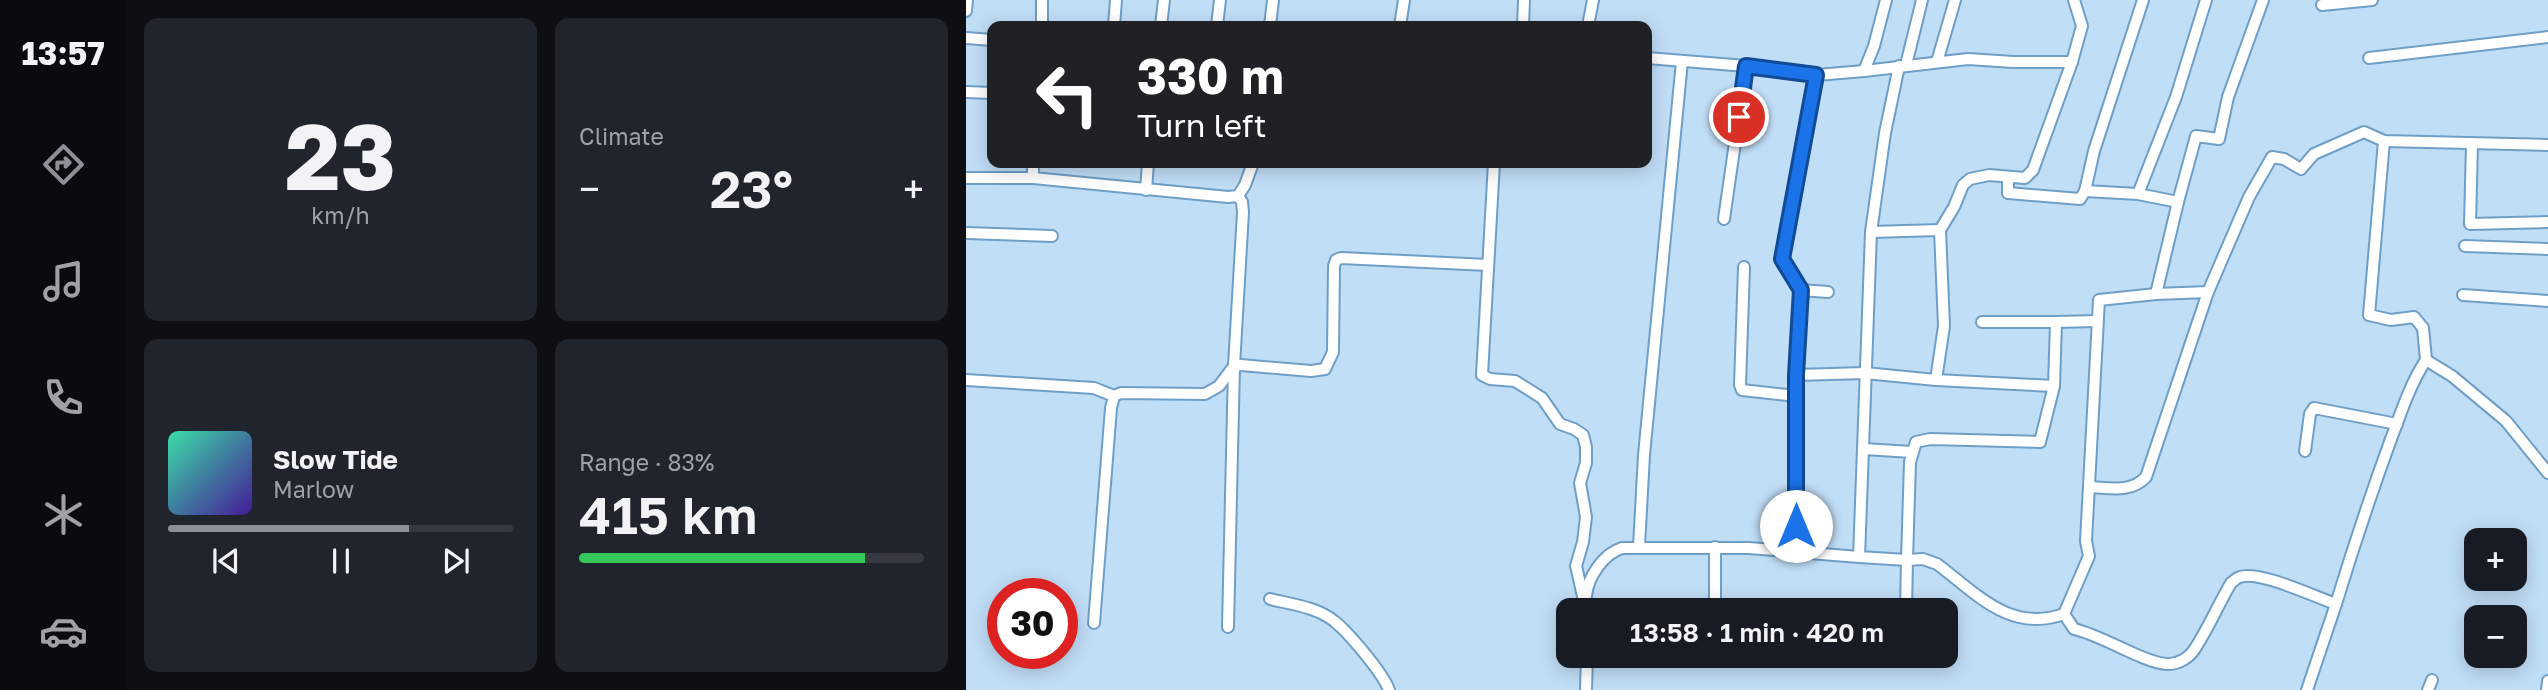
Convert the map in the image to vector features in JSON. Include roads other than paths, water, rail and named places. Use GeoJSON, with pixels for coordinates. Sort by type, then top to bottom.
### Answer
{"type":"FeatureCollection","features":[{"type":"Feature","properties":{"kind":"street"},"geometry":{"type":"LineString","coordinates":[[966,11],[967,0]]}},
{"type":"Feature","properties":{"kind":"street"},"geometry":{"type":"LineString","coordinates":[[1042,0],[1042,21]]}},
{"type":"Feature","properties":{"kind":"street"},"geometry":{"type":"LineString","coordinates":[[1114,21],[1116,0]]}},
{"type":"Feature","properties":{"kind":"street"},"geometry":{"type":"LineString","coordinates":[[1162,21],[1164,0]]}},
{"type":"Feature","properties":{"kind":"street"},"geometry":{"type":"LineString","coordinates":[[1218,21],[1220,0]]}},
{"type":"Feature","properties":{"kind":"street"},"geometry":{"type":"LineString","coordinates":[[1271,21],[1273,0]]}},
{"type":"Feature","properties":{"kind":"street"},"geometry":{"type":"LineString","coordinates":[[1401,21],[1404,0]]}},
{"type":"Feature","properties":{"kind":"street"},"geometry":{"type":"LineString","coordinates":[[1523,21],[1524,0]]}},
{"type":"Feature","properties":{"kind":"street"},"geometry":{"type":"LineString","coordinates":[[1589,21],[1593,0]]}},
{"type":"Feature","properties":{"kind":"street"},"geometry":{"type":"LineString","coordinates":[[1864,71],[1874,46],[1886,0]]}},
{"type":"Feature","properties":{"kind":"street"},"geometry":{"type":"LineString","coordinates":[[1859,558],[1871,232],[1881,156],[1902,66],[1922,0]]}},
{"type":"Feature","properties":{"kind":"street"},"geometry":{"type":"LineString","coordinates":[[1937,62],[1955,0]]}},
{"type":"Feature","properties":{"kind":"street"},"geometry":{"type":"LineString","coordinates":[[1936,380],[1944,326],[1940,230],[1963,185],[1970,178],[1989,175],[2025,178],[2033,170],[2072,62],[2082,26],[2074,0]]}},
{"type":"Feature","properties":{"kind":"street"},"geometry":{"type":"LineString","coordinates":[[2008,178],[2008,193],[2080,199],[2085,191],[2094,151],[2143,0]]}},
{"type":"Feature","properties":{"kind":"street"},"geometry":{"type":"LineString","coordinates":[[2138,194],[2176,97],[2206,0]]}},
{"type":"Feature","properties":{"kind":"street"},"geometry":{"type":"LineString","coordinates":[[2156,294],[2196,136],[2220,139],[2228,97],[2263,0]]}},
{"type":"Feature","properties":{"kind":"street"},"geometry":{"type":"LineString","coordinates":[[2322,5],[2372,0]]}},
{"type":"Feature","properties":{"kind":"street"},"geometry":{"type":"LineString","coordinates":[[2369,58],[2548,37]]}},
{"type":"Feature","properties":{"kind":"street"},"geometry":{"type":"LineString","coordinates":[[966,38],[987,40]]}},
{"type":"Feature","properties":{"kind":"street"},"geometry":{"type":"LineString","coordinates":[[1652,58],[1816,75],[1968,59],[2072,62]]}},
{"type":"Feature","properties":{"kind":"street"},"geometry":{"type":"LineString","coordinates":[[1639,546],[1644,456],[1682,61]]}},
{"type":"Feature","properties":{"kind":"street"},"geometry":{"type":"LineString","coordinates":[[1724,219],[1746,66]]}},
{"type":"Feature","properties":{"kind":"street"},"geometry":{"type":"LineString","coordinates":[[1796,552],[1796,375],[1801,290],[1782,259],[1816,75]]}},
{"type":"Feature","properties":{"kind":"street"},"geometry":{"type":"LineString","coordinates":[[966,92],[987,93]]}},
{"type":"Feature","properties":{"kind":"street"},"geometry":{"type":"LineString","coordinates":[[2090,487],[2129,488],[2146,477],[2208,292],[2249,197],[2272,157],[2284,159],[2301,169],[2314,153],[2364,132],[2384,141],[2548,145]]}},
{"type":"Feature","properties":{"kind":"street"},"geometry":{"type":"LineString","coordinates":[[2306,690],[2366,505],[2418,371],[2426,360],[2423,328],[2414,317],[2391,320],[2369,315],[2384,141]]}},
{"type":"Feature","properties":{"kind":"street"},"geometry":{"type":"LineString","coordinates":[[2472,144],[2470,224],[2548,222]]}},
{"type":"Feature","properties":{"kind":"street"},"geometry":{"type":"LineString","coordinates":[[1033,168],[1033,178]]}},
{"type":"Feature","properties":{"kind":"street"},"geometry":{"type":"LineString","coordinates":[[1146,190],[1148,168]]}},
{"type":"Feature","properties":{"kind":"street"},"geometry":{"type":"LineString","coordinates":[[1238,196],[1251,168]]}},
{"type":"Feature","properties":{"kind":"street"},"geometry":{"type":"LineString","coordinates":[[1494,168],[1482,375],[1490,379],[1515,381],[1548,403],[1553,417],[1560,424],[1583,435],[1586,463],[1580,483],[1586,517],[1576,566],[1583,598]]}},
{"type":"Feature","properties":{"kind":"street"},"geometry":{"type":"LineString","coordinates":[[966,178],[1033,178],[1238,196]]}},
{"type":"Feature","properties":{"kind":"street"},"geometry":{"type":"LineString","coordinates":[[2085,191],[2138,194],[2178,202]]}},
{"type":"Feature","properties":{"kind":"street"},"geometry":{"type":"LineString","coordinates":[[1228,627],[1234,366],[1243,212],[1238,196]]}},
{"type":"Feature","properties":{"kind":"street"},"geometry":{"type":"LineString","coordinates":[[1871,232],[1940,230]]}},
{"type":"Feature","properties":{"kind":"street"},"geometry":{"type":"LineString","coordinates":[[966,233],[1052,236]]}},
{"type":"Feature","properties":{"kind":"street"},"geometry":{"type":"LineString","coordinates":[[2465,246],[2548,249]]}},
{"type":"Feature","properties":{"kind":"street"},"geometry":{"type":"LineString","coordinates":[[1234,366],[1311,371],[1325,369],[1333,352],[1334,266],[1336,260],[1341,258],[1350,256],[1488,265]]}},
{"type":"Feature","properties":{"kind":"street"},"geometry":{"type":"LineString","coordinates":[[1744,267],[1740,333],[1742,390],[1796,396]]}},
{"type":"Feature","properties":{"kind":"street"},"geometry":{"type":"LineString","coordinates":[[1801,290],[1828,292]]}},
{"type":"Feature","properties":{"kind":"street"},"geometry":{"type":"LineString","coordinates":[[1586,598],[1588,582],[1605,560],[1618,549],[1639,546],[1715,547],[1859,558],[1923,559],[1937,564],[2012,617],[2037,620],[2064,614],[2089,556],[2086,541],[2099,300],[2208,292]]}},
{"type":"Feature","properties":{"kind":"street"},"geometry":{"type":"LineString","coordinates":[[2463,295],[2548,301]]}},
{"type":"Feature","properties":{"kind":"street"},"geometry":{"type":"LineString","coordinates":[[1982,322],[2097,321]]}},
{"type":"Feature","properties":{"kind":"street"},"geometry":{"type":"LineString","coordinates":[[1906,598],[1912,452],[1916,442],[1930,439],[2040,442],[2054,386],[2056,322]]}},
{"type":"Feature","properties":{"kind":"street"},"geometry":{"type":"LineString","coordinates":[[2426,360],[2452,376],[2506,421],[2548,473]]}},
{"type":"Feature","properties":{"kind":"street"},"geometry":{"type":"LineString","coordinates":[[966,380],[1094,388],[1114,396],[1121,393],[1205,394],[1219,386],[1234,366]]}},
{"type":"Feature","properties":{"kind":"street"},"geometry":{"type":"LineString","coordinates":[[1796,375],[1865,373],[1936,380],[2054,386]]}},
{"type":"Feature","properties":{"kind":"street"},"geometry":{"type":"LineString","coordinates":[[1094,623],[1114,396]]}},
{"type":"Feature","properties":{"kind":"street"},"geometry":{"type":"LineString","coordinates":[[2305,451],[2310,414],[2314,408],[2397,424]]}},
{"type":"Feature","properties":{"kind":"street"},"geometry":{"type":"LineString","coordinates":[[1864,449],[1912,452]]}},
{"type":"Feature","properties":{"kind":"street"},"geometry":{"type":"LineString","coordinates":[[1715,547],[1715,598]]}},
{"type":"Feature","properties":{"kind":"street"},"geometry":{"type":"LineString","coordinates":[[2064,614],[2074,629],[2091,633],[2152,660],[2168,664],[2182,661],[2193,653],[2226,591],[2231,583],[2240,577],[2253,576],[2278,583],[2336,604]]}},
{"type":"Feature","properties":{"kind":"street"},"geometry":{"type":"LineString","coordinates":[[1270,599],[1316,611],[1333,620],[1368,659],[1389,690]]}},
{"type":"Feature","properties":{"kind":"street"},"geometry":{"type":"LineString","coordinates":[[1586,690],[1587,668]]}},
{"type":"Feature","properties":{"kind":"street"},"geometry":{"type":"LineString","coordinates":[[2547,690],[2548,681]]}}]}
